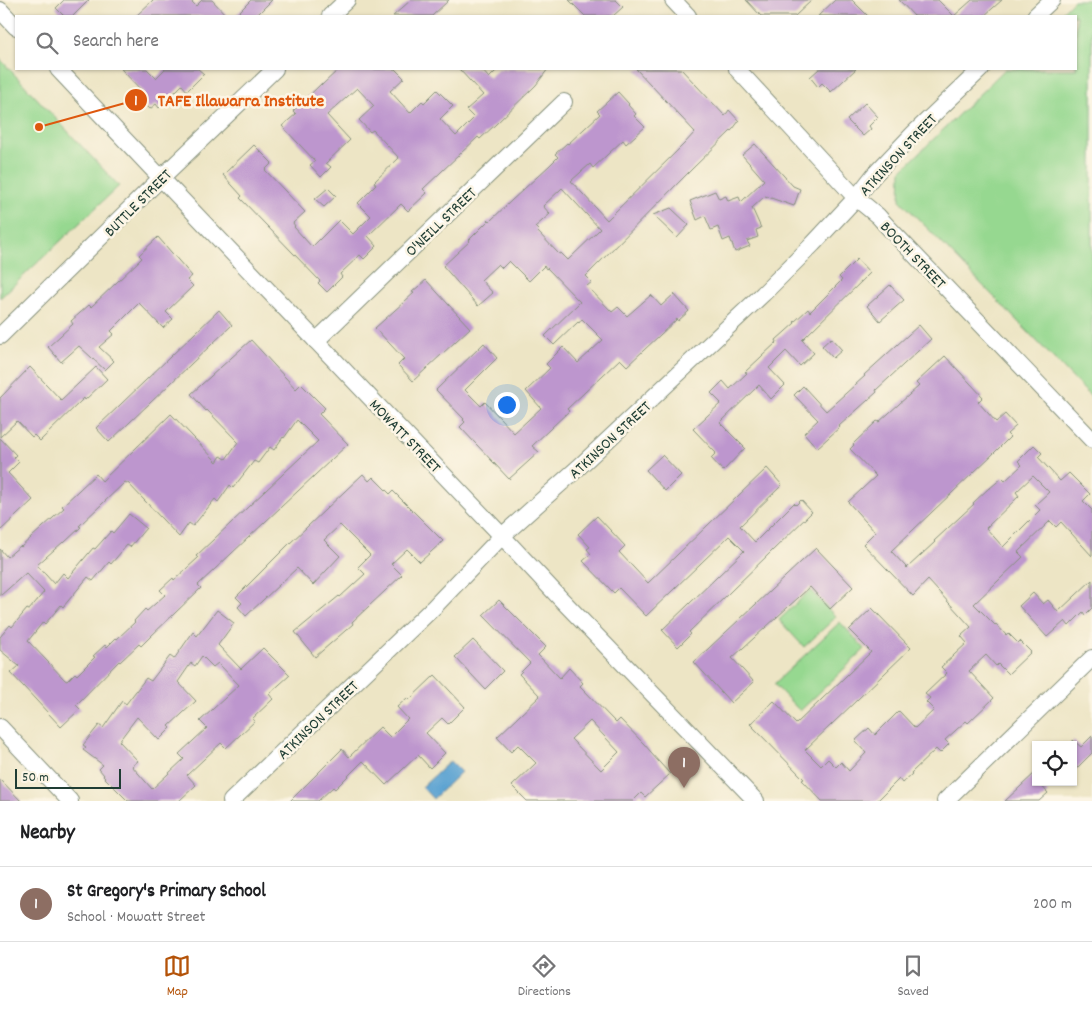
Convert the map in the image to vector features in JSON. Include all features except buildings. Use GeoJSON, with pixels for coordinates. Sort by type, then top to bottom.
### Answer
{"type":"FeatureCollection","features":[{"type":"Feature","properties":{"kind":"street"},"geometry":{"type":"LineString","coordinates":[[331,15],[348,0]]}},
{"type":"Feature","properties":{"kind":"street"},"geometry":{"type":"LineString","coordinates":[[673,0],[687,15]]}},
{"type":"Feature","properties":{"kind":"street"},"geometry":{"type":"LineString","coordinates":[[1036,15],[1052,0]]}},
{"type":"Feature","properties":{"kind":"street"},"geometry":{"type":"LineString","coordinates":[[0,10],[15,26]]}},
{"type":"Feature","properties":{"kind":"street","name":"MOWATT STREET"},"geometry":{"type":"LineString","coordinates":[[59,70],[559,597],[756,801]]}},
{"type":"Feature","properties":{"kind":"street","name":"BUTTLE STREET"},"geometry":{"type":"LineString","coordinates":[[0,336],[274,70]]}},
{"type":"Feature","properties":{"kind":"street","name":"BOOTH STREET"},"geometry":{"type":"LineString","coordinates":[[738,70],[856,198],[878,216],[1092,440]]}},
{"type":"Feature","properties":{"kind":"street","name":"ATKINSON STREET"},"geometry":{"type":"LineString","coordinates":[[231,801],[434,608],[502,536],[579,468],[744,312],[813,244],[914,133],[980,70]]}},
{"type":"Feature","properties":{"kind":"street","name":"O'NEILL STREET"},"geometry":{"type":"LineString","coordinates":[[316,341],[564,102]]}},
{"type":"Feature","properties":{"kind":"street"},"geometry":{"type":"LineString","coordinates":[[945,801],[1092,658]]}},
{"type":"Feature","properties":{"kind":"street"},"geometry":{"type":"LineString","coordinates":[[0,727],[70,801]]}},
{"type":"Feature","properties":{"kind":"green space"},"geometry":{"type":"Polygon","coordinates":[[[1074,0],[1092,0],[1092,398],[900,200],[901,171],[1004,70],[1077,70],[1077,15],[1059,15],[1074,0]]]}},
{"type":"Feature","properties":{"kind":"green space"},"geometry":{"type":"Polygon","coordinates":[[[0,59],[119,186],[0,298],[0,59]]]}},
{"type":"Feature","properties":{"kind":"green space"},"geometry":{"type":"Polygon","coordinates":[[[810,590],[836,617],[804,647],[779,620],[810,590]]]}},
{"type":"Feature","properties":{"kind":"green space"},"geometry":{"type":"Polygon","coordinates":[[[840,622],[865,649],[800,711],[774,684],[840,622]]]}},
{"type":"Feature","properties":{"kind":"water"},"geometry":{"type":"Polygon","coordinates":[[[450,761],[461,772],[433,799],[422,787],[450,761]]]}},
{"type":"Feature","properties":{"kind":"place","name":"TAFE Illawarra Institute"},"geometry":{"type":"Point","coordinates":[39,127]}},
{"type":"Feature","properties":{"kind":"place","name":"St Gregory's Primary School"},"geometry":{"type":"Point","coordinates":[684,788]}}]}
